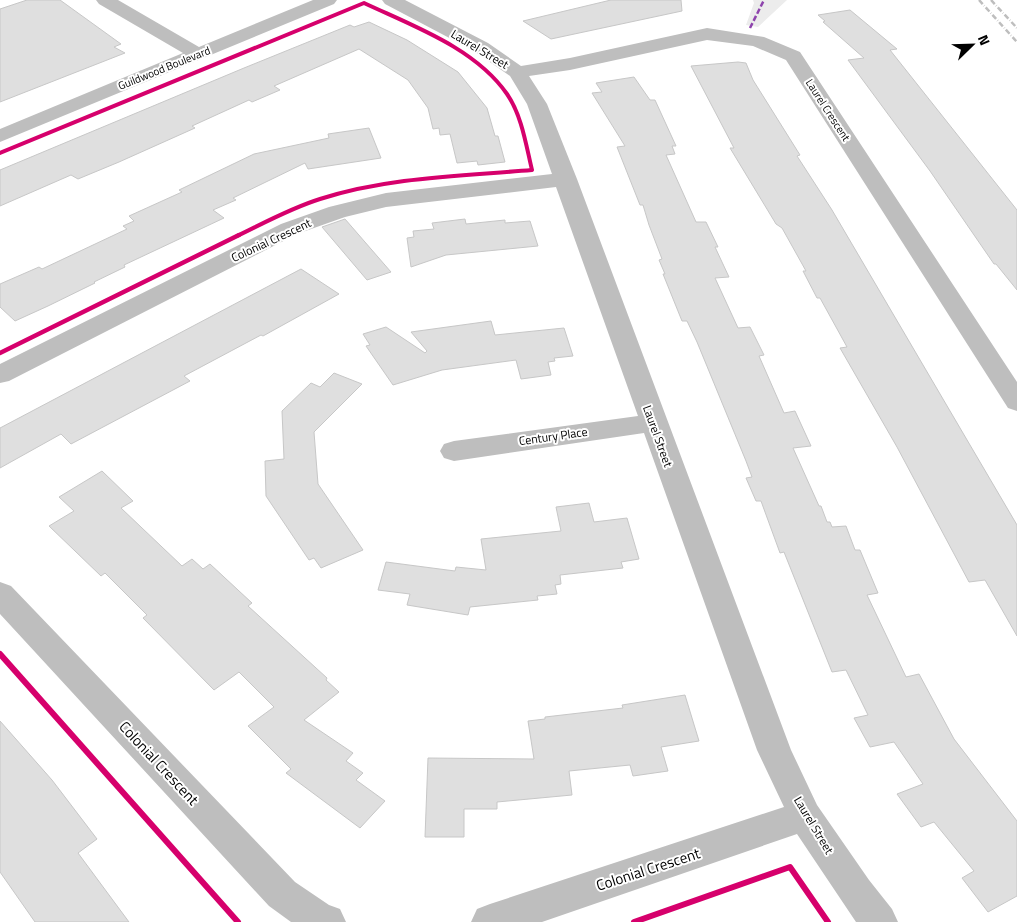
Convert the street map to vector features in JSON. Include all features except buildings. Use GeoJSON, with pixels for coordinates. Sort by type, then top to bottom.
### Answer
{"type":"FeatureCollection","features":[{"type":"Feature","properties":{"kind":"street"},"geometry":{"type":"LineString","coordinates":[[106,0],[198,54]]}},
{"type":"Feature","properties":{"kind":"street","name":"Guildwood Boulevard"},"geometry":{"type":"LineString","coordinates":[[0,136],[328,0]]}},
{"type":"Feature","properties":{"kind":"street","name":"Laurel Street"},"geometry":{"type":"LineString","coordinates":[[391,0],[481,47],[517,72],[537,104],[774,750],[805,816],[856,892],[879,922]]}},
{"type":"Feature","properties":{"kind":"street","name":"Laurel Crescent"},"geometry":{"type":"LineString","coordinates":[[517,72],[570,64],[708,34],[757,41],[793,56],[1017,402]]}},
{"type":"Feature","properties":{"kind":"street","name":"Colonial Crescent"},"geometry":{"type":"LineString","coordinates":[[0,374],[289,229],[337,212],[386,200],[566,179]]}},
{"type":"Feature","properties":{"kind":"street","name":"Century Place"},"geometry":{"type":"LineString","coordinates":[[454,452],[653,423]]}},
{"type":"Feature","properties":{"kind":"street","name":"Colonial Crescent"},"geometry":{"type":"LineString","coordinates":[[0,594],[282,894],[318,919],[327,922]]}},
{"type":"Feature","properties":{"kind":"street","name":"Colonial Crescent"},"geometry":{"type":"LineString","coordinates":[[490,922],[805,816]]}},
{"type":"Feature","properties":{"kind":"shaded area"},"geometry":{"type":"Polygon","coordinates":[[[753,0],[787,0],[758,27],[746,25],[754,3],[753,0]]]}},
{"type":"Feature","properties":{"kind":"railway"},"geometry":{"type":"LineString","coordinates":[[979,0],[1017,42]]}},
{"type":"Feature","properties":{"kind":"railway"},"geometry":{"type":"LineString","coordinates":[[991,0],[1017,28]]}},
{"type":"Feature","properties":{"kind":"marked path"},"geometry":{"type":"LineString","coordinates":[[750,28],[764,0]]}},
{"type":"Feature","properties":{"kind":"cycle path"},"geometry":{"type":"LineString","coordinates":[[0,153],[364,3],[430,34],[473,61],[492,77],[507,95],[518,115],[532,170],[380,185],[321,199],[292,209],[0,353]]}},
{"type":"Feature","properties":{"kind":"cycle path"},"geometry":{"type":"LineString","coordinates":[[0,654],[238,922]]}},
{"type":"Feature","properties":{"kind":"cycle path"},"geometry":{"type":"LineString","coordinates":[[634,922],[790,867],[828,922]]}}]}
